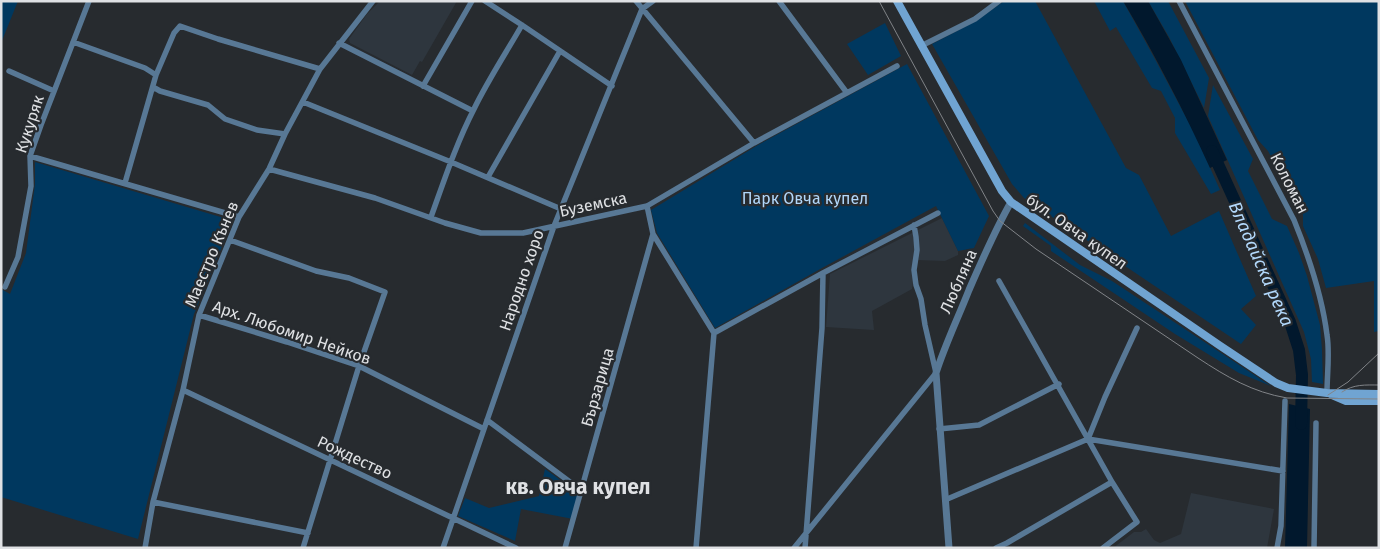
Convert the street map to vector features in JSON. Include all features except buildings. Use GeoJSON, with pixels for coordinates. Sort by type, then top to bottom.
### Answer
{"type":"FeatureCollection","features":[{"type":"Feature","properties":{"kind":"main road","name":"бул. Овча купел"},"geometry":{"type":"LineString","coordinates":[[897,1],[1002,191],[1011,202],[1276,383],[1288,388],[1315,392],[1379,394]]}},
{"type":"Feature","properties":{"kind":"main road","name":"бул. Овча купел"},"geometry":{"type":"LineString","coordinates":[[1327,393],[1346,401],[1379,401]]}},
{"type":"Feature","properties":{"kind":"street","name":"Кукуряк"},"geometry":{"type":"LineString","coordinates":[[5,287],[18,257],[31,186],[30,156],[89,1]]}},
{"type":"Feature","properties":{"kind":"street"},"geometry":{"type":"LineString","coordinates":[[363,1],[372,2]]}},
{"type":"Feature","properties":{"kind":"street"},"geometry":{"type":"LineString","coordinates":[[423,86],[472,1]]}},
{"type":"Feature","properties":{"kind":"street"},"geometry":{"type":"LineString","coordinates":[[484,1],[612,86]]}},
{"type":"Feature","properties":{"kind":"street"},"geometry":{"type":"LineString","coordinates":[[636,1],[754,143]]}},
{"type":"Feature","properties":{"kind":"street"},"geometry":{"type":"LineString","coordinates":[[642,9],[653,1]]}},
{"type":"Feature","properties":{"kind":"street"},"geometry":{"type":"LineString","coordinates":[[779,1],[847,93]]}},
{"type":"Feature","properties":{"kind":"street"},"geometry":{"type":"LineString","coordinates":[[922,46],[975,19],[999,1]]}},
{"type":"Feature","properties":{"kind":"street","name":"Коломан"},"geometry":{"type":"LineString","coordinates":[[1179,1],[1294,220],[1304,244],[1318,290],[1328,337],[1327,393]]}},
{"type":"Feature","properties":{"kind":"street","name":"Маестро Кънев"},"geometry":{"type":"LineString","coordinates":[[145,548],[153,502],[183,390],[199,316],[239,218],[269,169],[284,134],[320,69],[372,2]]}},
{"type":"Feature","properties":{"kind":"street","name":"Народно хоро"},"geometry":{"type":"LineString","coordinates":[[443,548],[554,226],[642,9]]}},
{"type":"Feature","properties":{"kind":"street"},"geometry":{"type":"LineString","coordinates":[[431,217],[451,162],[473,111],[522,25]]}},
{"type":"Feature","properties":{"kind":"street"},"geometry":{"type":"LineString","coordinates":[[125,183],[156,76],[174,33],[180,26],[320,69]]}},
{"type":"Feature","properties":{"kind":"street"},"geometry":{"type":"LineString","coordinates":[[73,42],[145,68],[156,76]]}},
{"type":"Feature","properties":{"kind":"street"},"geometry":{"type":"LineString","coordinates":[[339,43],[473,111]]}},
{"type":"Feature","properties":{"kind":"street"},"geometry":{"type":"LineString","coordinates":[[488,177],[560,52]]}},
{"type":"Feature","properties":{"kind":"street","name":"Буземска"},"geometry":{"type":"LineString","coordinates":[[269,169],[375,198],[445,223],[481,233],[523,234],[647,206],[754,143],[897,66]]}},
{"type":"Feature","properties":{"kind":"street"},"geometry":{"type":"LineString","coordinates":[[9,71],[54,91]]}},
{"type":"Feature","properties":{"kind":"street"},"geometry":{"type":"LineString","coordinates":[[153,87],[160,92],[208,105],[225,119],[257,130],[284,134]]}},
{"type":"Feature","properties":{"kind":"street"},"geometry":{"type":"LineString","coordinates":[[303,102],[488,177],[561,209]]}},
{"type":"Feature","properties":{"kind":"street"},"geometry":{"type":"LineString","coordinates":[[30,156],[239,218]]}},
{"type":"Feature","properties":{"kind":"street","name":"Любляна"},"geometry":{"type":"LineString","coordinates":[[936,373],[943,351],[986,252],[1011,202]]}},
{"type":"Feature","properties":{"kind":"street"},"geometry":{"type":"LineString","coordinates":[[647,206],[653,234],[714,333],[696,548]]}},
{"type":"Feature","properties":{"kind":"street"},"geometry":{"type":"LineString","coordinates":[[714,333],[938,213]]}},
{"type":"Feature","properties":{"kind":"street","name":"Любляна"},"geometry":{"type":"LineString","coordinates":[[914,225],[916,244],[915,277],[936,373],[949,548]]}},
{"type":"Feature","properties":{"kind":"street","name":"Бързарица"},"geometry":{"type":"LineString","coordinates":[[565,548],[653,234]]}},
{"type":"Feature","properties":{"kind":"street"},"geometry":{"type":"LineString","coordinates":[[230,240],[316,271],[349,278],[385,292],[359,366],[303,548]]}},
{"type":"Feature","properties":{"kind":"street"},"geometry":{"type":"LineString","coordinates":[[805,548],[822,328],[824,273]]}},
{"type":"Feature","properties":{"kind":"street"},"geometry":{"type":"LineString","coordinates":[[999,281],[1112,482],[1137,522],[1104,548]]}},
{"type":"Feature","properties":{"kind":"street","name":"Арх. Любомир Нейков"},"geometry":{"type":"LineString","coordinates":[[199,316],[359,366],[484,429]]}},
{"type":"Feature","properties":{"kind":"street"},"geometry":{"type":"LineString","coordinates":[[1088,439],[1137,328]]}},
{"type":"Feature","properties":{"kind":"street"},"geometry":{"type":"LineString","coordinates":[[794,548],[936,373]]}},
{"type":"Feature","properties":{"kind":"street"},"geometry":{"type":"LineString","coordinates":[[939,429],[980,425],[1058,384]]}},
{"type":"Feature","properties":{"kind":"street","name":"Рождество"},"geometry":{"type":"LineString","coordinates":[[183,390],[516,548]]}},
{"type":"Feature","properties":{"kind":"street"},"geometry":{"type":"LineString","coordinates":[[1277,548],[1281,526],[1285,401]]}},
{"type":"Feature","properties":{"kind":"street"},"geometry":{"type":"LineString","coordinates":[[487,420],[582,491]]}},
{"type":"Feature","properties":{"kind":"street"},"geometry":{"type":"LineString","coordinates":[[1314,548],[1316,423]]}},
{"type":"Feature","properties":{"kind":"street"},"geometry":{"type":"LineString","coordinates":[[945,500],[1088,439],[1283,472]]}},
{"type":"Feature","properties":{"kind":"street"},"geometry":{"type":"LineString","coordinates":[[996,548],[1112,482]]}},
{"type":"Feature","properties":{"kind":"street"},"geometry":{"type":"LineString","coordinates":[[153,502],[308,533]]}},
{"type":"Feature","properties":{"kind":"shaded area"},"geometry":{"type":"Polygon","coordinates":[[[380,1],[457,1],[422,62],[420,61],[412,75],[350,43],[349,39],[367,14],[380,1]]]}},
{"type":"Feature","properties":{"kind":"shaded area"},"geometry":{"type":"Polygon","coordinates":[[[1123,1],[1148,1],[1181,60],[1227,160],[1210,168],[1169,83],[1123,1]]]}},
{"type":"Feature","properties":{"kind":"shaded area"},"geometry":{"type":"Polygon","coordinates":[[[942,218],[958,251],[958,255],[945,261],[917,260],[912,289],[872,311],[874,330],[826,327],[830,274],[942,218]]]}},
{"type":"Feature","properties":{"kind":"shaded area"},"geometry":{"type":"Polygon","coordinates":[[[1289,404],[1310,409],[1307,548],[1285,548],[1289,404]]]}},
{"type":"Feature","properties":{"kind":"shaded area"},"geometry":{"type":"Polygon","coordinates":[[[1191,493],[1274,509],[1267,548],[1113,548],[1134,532],[1141,532],[1146,529],[1154,540],[1160,543],[1181,534],[1191,493]]]}},
{"type":"Feature","properties":{"kind":"green space"},"geometry":{"type":"Polygon","coordinates":[[[1,1],[18,1],[1,43],[1,1]]]}},
{"type":"Feature","properties":{"kind":"green space"},"geometry":{"type":"Polygon","coordinates":[[[1004,1],[1035,1],[1126,168],[1139,175],[1171,236],[1219,211],[1256,296],[1241,309],[1256,325],[1241,344],[1024,198],[1012,184],[932,44],[976,21],[1004,1]]]}},
{"type":"Feature","properties":{"kind":"green space"},"geometry":{"type":"Polygon","coordinates":[[[1094,1],[1123,1],[1195,134],[1220,190],[1211,194],[1175,133],[1175,118],[1161,91],[1152,88],[1116,27],[1110,31],[1094,1]]]}},
{"type":"Feature","properties":{"kind":"green space"},"geometry":{"type":"Polygon","coordinates":[[[1148,1],[1168,1],[1209,78],[1204,108],[1169,37],[1148,1]]]}},
{"type":"Feature","properties":{"kind":"green space"},"geometry":{"type":"Polygon","coordinates":[[[1185,1],[1379,1],[1379,331],[1374,332],[1374,281],[1326,288],[1318,259],[1303,226],[1303,215],[1268,151],[1258,140],[1185,1]]]}},
{"type":"Feature","properties":{"kind":"green space"},"geometry":{"type":"Polygon","coordinates":[[[885,23],[901,56],[868,75],[847,44],[885,23]]]}},
{"type":"Feature","properties":{"kind":"green space","name":"Парк Овча купел"},"geometry":{"type":"Polygon","coordinates":[[[907,64],[989,216],[974,248],[958,251],[936,206],[715,328],[657,233],[651,210],[758,145],[907,64]]]}},
{"type":"Feature","properties":{"kind":"green space"},"geometry":{"type":"Polygon","coordinates":[[[1213,85],[1253,159],[1248,171],[1272,219],[1287,226],[1299,253],[1320,325],[1323,384],[1312,382],[1311,359],[1304,332],[1208,116],[1213,85]]]}},
{"type":"Feature","properties":{"kind":"green space"},"geometry":{"type":"Polygon","coordinates":[[[35,162],[224,218],[230,227],[194,314],[138,539],[1,497],[1,289],[10,294],[26,253],[35,184],[35,162]]]}},
{"type":"Feature","properties":{"kind":"green space"},"geometry":{"type":"Polygon","coordinates":[[[1025,223],[1080,265],[1112,281],[1271,386],[1239,373],[1175,334],[1051,251],[1051,246],[1023,226],[1025,223]]]}},
{"type":"Feature","properties":{"kind":"green space"},"geometry":{"type":"Polygon","coordinates":[[[545,469],[580,494],[573,519],[521,509],[515,541],[458,516],[465,498],[489,508],[539,496],[545,469]]]}},
{"type":"Feature","properties":{"kind":"waterway","name":"Владайска река"},"geometry":{"type":"LineString","coordinates":[[1212,151],[1290,322],[1299,350],[1302,375],[1301,424]]}},
{"type":"Feature","properties":{"kind":"tram line"},"geometry":{"type":"LineString","coordinates":[[879,1],[1000,221],[1036,249],[1198,358],[1240,383],[1262,392],[1287,398],[1379,399]]}},
{"type":"Feature","properties":{"kind":"tram line"},"geometry":{"type":"LineString","coordinates":[[1328,395],[1348,382],[1379,353]]}},
{"type":"Feature","properties":{"kind":"tram line"},"geometry":{"type":"LineString","coordinates":[[1342,392],[1355,386],[1379,385]]}},
{"type":"Feature","properties":{"kind":"district","name":"кв. Овча купел"},"geometry":{"type":"Point","coordinates":[578,487]}}]}
